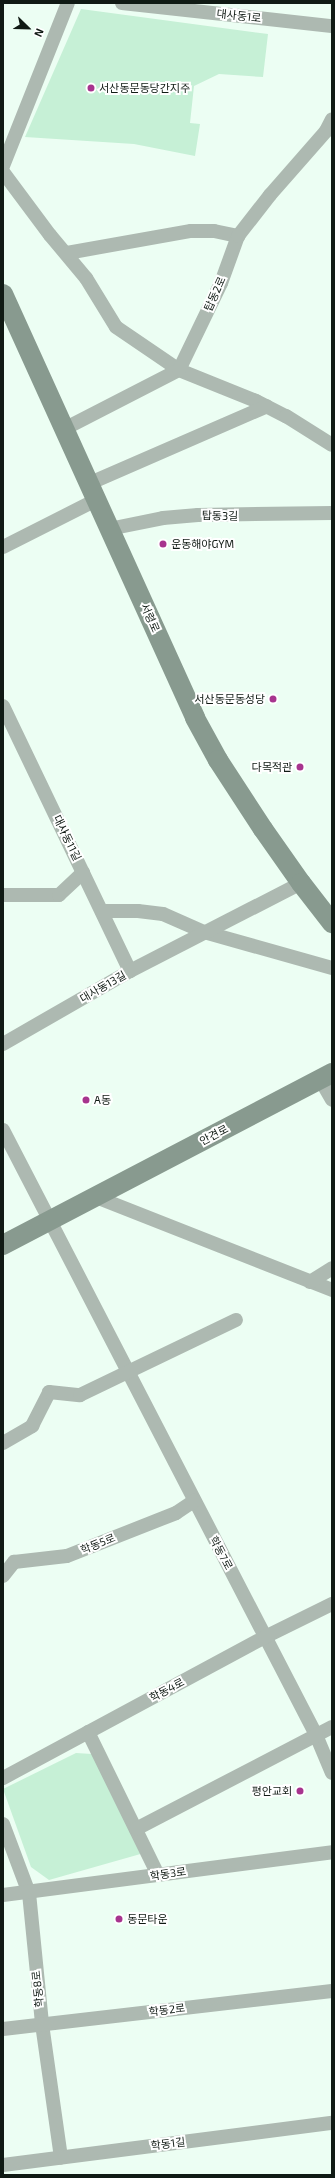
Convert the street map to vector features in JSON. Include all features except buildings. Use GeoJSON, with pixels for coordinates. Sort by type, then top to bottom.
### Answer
{"type":"FeatureCollection","features":[{"type":"Feature","properties":{"kind":"street"},"geometry":{"type":"LineString","coordinates":[[3,166],[68,3]]}},
{"type":"Feature","properties":{"kind":"street","name":"대사동1로"},"geometry":{"type":"LineString","coordinates":[[122,3],[332,26]]}},
{"type":"Feature","properties":{"kind":"street","name":"탑동2로"},"geometry":{"type":"LineString","coordinates":[[179,370],[221,283],[238,236],[270,195],[326,131],[332,119]]}},
{"type":"Feature","properties":{"kind":"street"},"geometry":{"type":"LineString","coordinates":[[3,172],[50,235],[67,253],[86,278],[116,327],[179,370],[267,406],[310,429],[332,444]]}},
{"type":"Feature","properties":{"kind":"street"},"geometry":{"type":"LineString","coordinates":[[67,253],[191,231],[214,231],[238,236]]}},
{"type":"Feature","properties":{"kind":"street","name":"서령로"},"geometry":{"type":"LineString","coordinates":[[3,294],[195,718],[240,794],[300,883],[332,923]]}},
{"type":"Feature","properties":{"kind":"street"},"geometry":{"type":"LineString","coordinates":[[64,429],[179,370]]}},
{"type":"Feature","properties":{"kind":"street"},"geometry":{"type":"LineString","coordinates":[[3,547],[92,492],[267,406]]}},
{"type":"Feature","properties":{"kind":"street","name":"탑동3길"},"geometry":{"type":"LineString","coordinates":[[109,529],[163,518],[198,515],[332,513]]}},
{"type":"Feature","properties":{"kind":"street","name":"대사동11길"},"geometry":{"type":"LineString","coordinates":[[3,706],[130,971]]}},
{"type":"Feature","properties":{"kind":"street"},"geometry":{"type":"LineString","coordinates":[[3,895],[60,895],[83,872]]}},
{"type":"Feature","properties":{"kind":"street","name":"대사동13길"},"geometry":{"type":"LineString","coordinates":[[3,1044],[130,971],[300,883]]}},
{"type":"Feature","properties":{"kind":"street"},"geometry":{"type":"LineString","coordinates":[[102,911],[152,912],[163,914],[204,932],[332,968]]}},
{"type":"Feature","properties":{"kind":"street"},"geometry":{"type":"LineString","coordinates":[[326,1076],[332,1100]]}},
{"type":"Feature","properties":{"kind":"street","name":"안견로"},"geometry":{"type":"LineString","coordinates":[[3,1246],[326,1076]]}},
{"type":"Feature","properties":{"kind":"street","name":"학동7로"},"geometry":{"type":"LineString","coordinates":[[3,1130],[316,1735],[332,1773]]}},
{"type":"Feature","properties":{"kind":"street"},"geometry":{"type":"LineString","coordinates":[[96,1197],[332,1290]]}},
{"type":"Feature","properties":{"kind":"street"},"geometry":{"type":"LineString","coordinates":[[310,1282],[332,1268]]}},
{"type":"Feature","properties":{"kind":"street"},"geometry":{"type":"LineString","coordinates":[[3,1443],[32,1426],[49,1392],[80,1395],[127,1371],[236,1320]]}},
{"type":"Feature","properties":{"kind":"street","name":"학동5로"},"geometry":{"type":"LineString","coordinates":[[3,1576],[14,1562],[67,1556],[176,1513],[194,1501]]}},
{"type":"Feature","properties":{"kind":"street","name":"학동4로"},"geometry":{"type":"LineString","coordinates":[[3,1778],[265,1637],[332,1604]]}},
{"type":"Feature","properties":{"kind":"street"},"geometry":{"type":"LineString","coordinates":[[136,1829],[332,1727]]}},
{"type":"Feature","properties":{"kind":"street"},"geometry":{"type":"LineString","coordinates":[[88,1732],[158,1876]]}},
{"type":"Feature","properties":{"kind":"street","name":"학동8로"},"geometry":{"type":"LineString","coordinates":[[3,1824],[29,1893],[42,2024],[61,2158]]}},
{"type":"Feature","properties":{"kind":"street","name":"학동3로"},"geometry":{"type":"LineString","coordinates":[[3,1895],[29,1893],[332,1852]]}},
{"type":"Feature","properties":{"kind":"street","name":"학동2로"},"geometry":{"type":"LineString","coordinates":[[3,2029],[332,1991]]}},
{"type":"Feature","properties":{"kind":"street","name":"학동1길"},"geometry":{"type":"LineString","coordinates":[[3,2165],[332,2123]]}},
{"type":"Feature","properties":{"kind":"green space"},"geometry":{"type":"Polygon","coordinates":[[[81,9],[268,34],[263,77],[219,74],[194,86],[190,123],[200,124],[195,156],[134,144],[25,137],[81,9]]]}},
{"type":"Feature","properties":{"kind":"green space"},"geometry":{"type":"Polygon","coordinates":[[[76,1753],[92,1754],[144,1853],[49,1880],[31,1867],[3,1789],[76,1753]]]}},
{"type":"Feature","properties":{"kind":"place","name":"서산동문동당간지주"},"geometry":{"type":"Point","coordinates":[91,88]}},
{"type":"Feature","properties":{"kind":"place","name":"운동해야GYM"},"geometry":{"type":"Point","coordinates":[163,544]}},
{"type":"Feature","properties":{"kind":"place","name":"서산동문동성당"},"geometry":{"type":"Point","coordinates":[273,699]}},
{"type":"Feature","properties":{"kind":"place","name":"다목적관"},"geometry":{"type":"Point","coordinates":[300,767]}},
{"type":"Feature","properties":{"kind":"place","name":"A동"},"geometry":{"type":"Point","coordinates":[86,1100]}},
{"type":"Feature","properties":{"kind":"place","name":"평안교회"},"geometry":{"type":"Point","coordinates":[300,1791]}},
{"type":"Feature","properties":{"kind":"place","name":"동문타운"},"geometry":{"type":"Point","coordinates":[119,1919]}}]}
